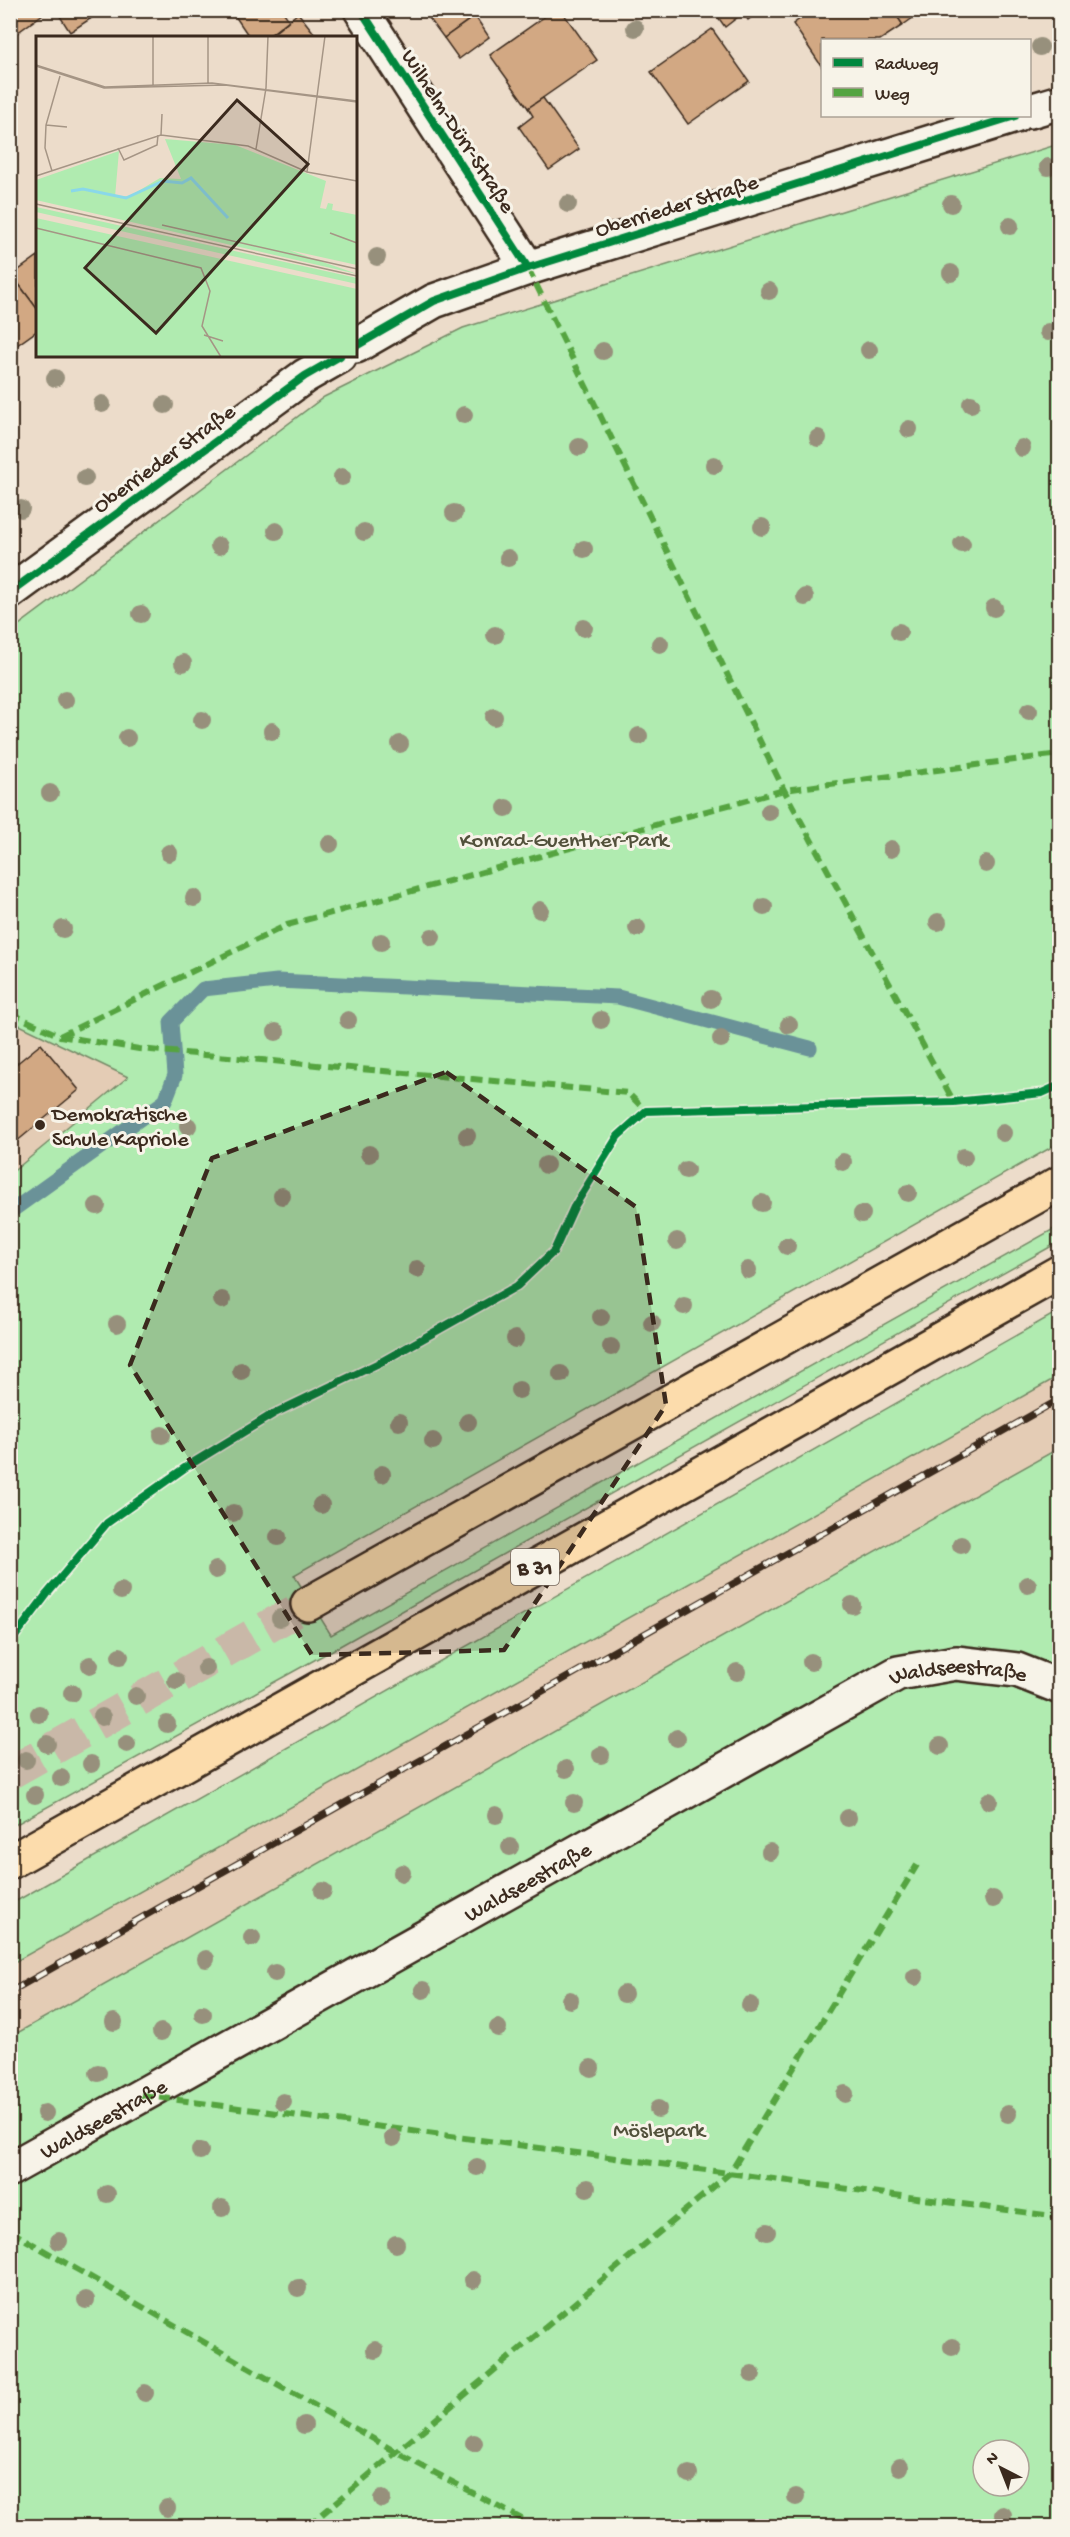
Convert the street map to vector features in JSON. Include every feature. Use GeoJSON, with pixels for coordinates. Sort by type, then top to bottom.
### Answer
{"type":"FeatureCollection","features":[{"type":"Feature","properties":{"kind":"highway"},"geometry":{"type":"LineString","coordinates":[[308,1604],[1059,1183]]}},
{"type":"Feature","properties":{"kind":"highway","name":"B 31"},"geometry":{"type":"LineString","coordinates":[[10,1862],[1059,1272]]}},
{"type":"Feature","properties":{"kind":"street","name":"Wilhelm-Dürr-Straße"},"geometry":{"type":"LineString","coordinates":[[361,10],[528,268]]}},
{"type":"Feature","properties":{"kind":"street"},"geometry":{"type":"LineString","coordinates":[[1031,110],[1059,102]]}},
{"type":"Feature","properties":{"kind":"street","name":"Oberrieder Straße"},"geometry":{"type":"LineString","coordinates":[[357,345],[434,302],[528,268],[1013,117]]}},
{"type":"Feature","properties":{"kind":"street","name":"Oberrieder Straße"},"geometry":{"type":"LineString","coordinates":[[10,592],[305,376],[338,357]]}},
{"type":"Feature","properties":{"kind":"street","name":"Waldseestraße"},"geometry":{"type":"LineString","coordinates":[[10,2169],[898,1673],[956,1663],[1017,1670],[1059,1688]]}},
{"type":"Feature","properties":{"kind":"highlighted area"},"geometry":{"type":"Polygon","coordinates":[[[446,1072],[636,1207],[666,1405],[504,1650],[312,1655],[130,1365],[212,1158],[446,1072]]]}},
{"type":"Feature","properties":{"kind":"shaded area","name":"Demokratische Schule Kapriole"},"geometry":{"type":"Polygon","coordinates":[[[11,1021],[129,1077],[11,1174],[11,1021]]]}},
{"type":"Feature","properties":{"kind":"shaded area"},"geometry":{"type":"Polygon","coordinates":[[[1059,1376],[1059,1448],[11,2037],[10,1964],[1059,1376]]]}},
{"type":"Feature","properties":{"kind":"green space","name":"Konrad-Guenther-Park"},"geometry":{"type":"Polygon","coordinates":[[[1059,144],[1059,1143],[294,1575],[331,1635],[1059,1226],[1059,1242],[338,1647],[11,1827],[10,1174],[128,1077],[11,1021],[11,631],[324,397],[463,328],[1059,144]]]}},
{"type":"Feature","properties":{"kind":"green space"},"geometry":{"type":"Polygon","coordinates":[[[1059,1311],[1059,1376],[11,1964],[11,1904],[1059,1311]]]}},
{"type":"Feature","properties":{"kind":"green space","name":"Möslepark"},"geometry":{"type":"Polygon","coordinates":[[[1059,1448],[1059,2526],[11,2526],[10,2037],[1059,1448]]]}},
{"type":"Feature","properties":{"kind":"building"},"geometry":{"type":"Polygon","coordinates":[[[10,10],[41,10],[43,14],[10,38],[10,10]]]}},
{"type":"Feature","properties":{"kind":"building"},"geometry":{"type":"Polygon","coordinates":[[[56,10],[84,10],[90,19],[70,32],[56,10]]]}},
{"type":"Feature","properties":{"kind":"building"},"geometry":{"type":"Polygon","coordinates":[[[84,10],[104,10],[90,19],[84,10]]]}},
{"type":"Feature","properties":{"kind":"building"},"geometry":{"type":"Polygon","coordinates":[[[231,10],[282,10],[289,20],[269,36],[249,36],[231,10]]]}},
{"type":"Feature","properties":{"kind":"building"},"geometry":{"type":"Polygon","coordinates":[[[424,10],[440,10],[429,18],[424,10]]]}},
{"type":"Feature","properties":{"kind":"building"},"geometry":{"type":"Polygon","coordinates":[[[440,10],[481,11],[444,38],[429,18],[440,10]]]}},
{"type":"Feature","properties":{"kind":"building"},"geometry":{"type":"Polygon","coordinates":[[[554,10],[561,10],[597,60],[528,108],[490,55],[554,10]]]}},
{"type":"Feature","properties":{"kind":"building"},"geometry":{"type":"Polygon","coordinates":[[[713,10],[741,10],[743,13],[725,27],[713,10]]]}},
{"type":"Feature","properties":{"kind":"building"},"geometry":{"type":"Polygon","coordinates":[[[741,10],[761,10],[748,20],[741,10]]]}},
{"type":"Feature","properties":{"kind":"building"},"geometry":{"type":"Polygon","coordinates":[[[812,10],[893,10],[903,25],[882,39],[821,39],[821,66],[793,24],[812,10]]]}},
{"type":"Feature","properties":{"kind":"building"},"geometry":{"type":"Polygon","coordinates":[[[893,10],[924,10],[903,25],[893,10]]]}},
{"type":"Feature","properties":{"kind":"building"},"geometry":{"type":"Polygon","coordinates":[[[298,13],[314,33],[310,36],[270,36],[298,13]]]}},
{"type":"Feature","properties":{"kind":"building"},"geometry":{"type":"Polygon","coordinates":[[[475,16],[489,37],[459,59],[444,38],[475,16]]]}},
{"type":"Feature","properties":{"kind":"building"},"geometry":{"type":"Polygon","coordinates":[[[712,29],[749,81],[688,124],[651,72],[712,29]]]}},
{"type":"Feature","properties":{"kind":"building"},"geometry":{"type":"Polygon","coordinates":[[[543,98],[579,149],[549,170],[519,127],[533,116],[528,108],[543,98]]]}},
{"type":"Feature","properties":{"kind":"building"},"geometry":{"type":"Polygon","coordinates":[[[36,257],[36,307],[12,275],[36,257]]]}},
{"type":"Feature","properties":{"kind":"building"},"geometry":{"type":"Polygon","coordinates":[[[12,275],[36,307],[36,331],[10,350],[12,275]]]}},
{"type":"Feature","properties":{"kind":"building"},"geometry":{"type":"Polygon","coordinates":[[[41,1044],[79,1090],[10,1147],[10,1069],[41,1044]]]}},
{"type":"Feature","properties":{"kind":"waterway"},"geometry":{"type":"LineString","coordinates":[[10,1212],[165,1101],[175,1075],[171,1022],[203,989],[277,981],[618,997],[810,1048]]}},
{"type":"Feature","properties":{"kind":"tunnel"},"geometry":{"type":"LineString","coordinates":[[10,1773],[308,1604]]}},
{"type":"Feature","properties":{"kind":"railway"},"geometry":{"type":"LineString","coordinates":[[10,1992],[1060,1399]]}},
{"type":"Feature","properties":{"kind":"marked path"},"geometry":{"type":"LineString","coordinates":[[528,268],[784,790],[954,1102]]}},
{"type":"Feature","properties":{"kind":"marked path"},"geometry":{"type":"LineString","coordinates":[[60,1036],[287,925],[784,790],[1060,754]]}},
{"type":"Feature","properties":{"kind":"marked path"},"geometry":{"type":"LineString","coordinates":[[10,1013],[60,1036],[139,1049],[628,1093],[646,1111]]}},
{"type":"Feature","properties":{"kind":"marked path"},"geometry":{"type":"LineString","coordinates":[[308,2526],[730,2173],[917,1865]]}},
{"type":"Feature","properties":{"kind":"marked path"},"geometry":{"type":"LineString","coordinates":[[141,2095],[1060,2217]]}},
{"type":"Feature","properties":{"kind":"marked path"},"geometry":{"type":"LineString","coordinates":[[10,2231],[396,2452],[535,2526]]}},
{"type":"Feature","properties":{"kind":"marked path"},"geometry":{"type":"LineString","coordinates":[[10,2501],[16,2526]]}},
{"type":"Feature","properties":{"kind":"cycle path"},"geometry":{"type":"LineString","coordinates":[[361,10],[528,268]]}},
{"type":"Feature","properties":{"kind":"cycle path"},"geometry":{"type":"LineString","coordinates":[[357,345],[434,301],[528,268],[1012,117]]}},
{"type":"Feature","properties":{"kind":"cycle path"},"geometry":{"type":"LineString","coordinates":[[10,592],[305,376],[338,357]]}},
{"type":"Feature","properties":{"kind":"cycle path"},"geometry":{"type":"LineString","coordinates":[[10,1643],[47,1594],[107,1523],[186,1467],[273,1414],[381,1362],[517,1286],[554,1251],[574,1207],[618,1136],[646,1111],[954,1102],[1042,1093],[1060,1085]]}},
{"type":"Feature","properties":{"kind":"place","name":"Demokratische Schule Kapriole"},"geometry":{"type":"Point","coordinates":[40,1125]}}]}
